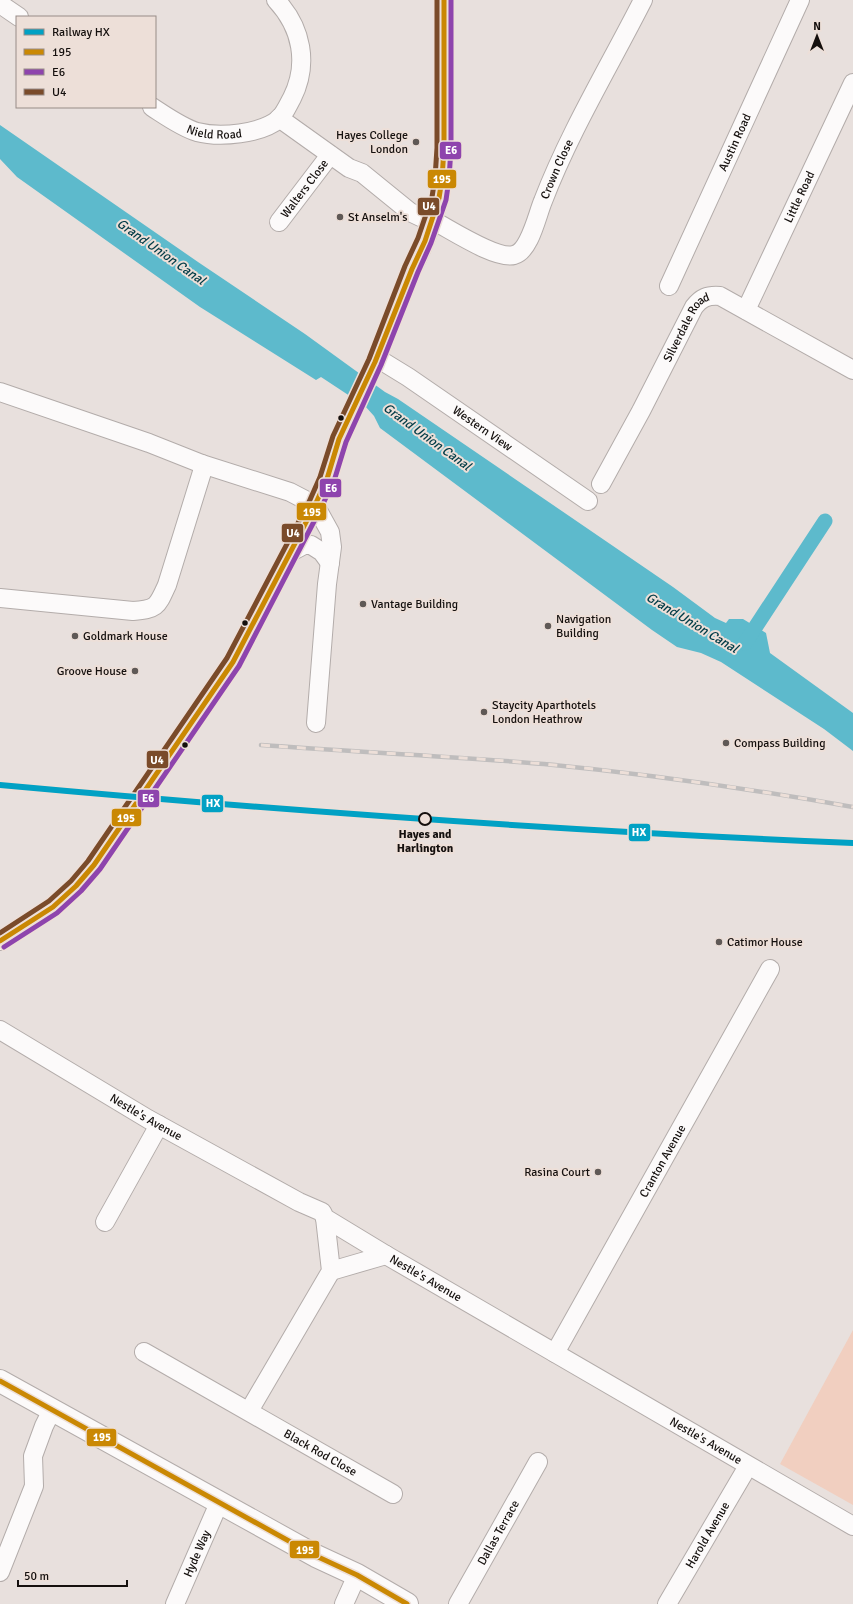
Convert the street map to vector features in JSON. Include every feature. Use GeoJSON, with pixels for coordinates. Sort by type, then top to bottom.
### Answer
{"type":"FeatureCollection","features":[{"type":"Feature","properties":{"kind":"main road"},"geometry":{"type":"LineString","coordinates":[[0,1381],[219,1503],[407,1604]]}},
{"type":"Feature","properties":{"kind":"street"},"geometry":{"type":"LineString","coordinates":[[276,0],[291,17],[300,43],[301,56],[298,83],[287,108],[279,118],[348,168],[362,173],[410,212],[431,221]]}},
{"type":"Feature","properties":{"kind":"street"},"geometry":{"type":"LineString","coordinates":[[0,941],[53,907],[76,886],[94,866],[227,671],[315,505],[327,479],[339,439],[374,365],[412,269],[418,258],[440,194],[444,156],[444,0]]}},
{"type":"Feature","properties":{"kind":"street","name":"Crown Close"},"geometry":{"type":"LineString","coordinates":[[431,221],[502,256],[514,255],[522,252],[528,242],[543,201],[580,117],[643,0]]}},
{"type":"Feature","properties":{"kind":"street","name":"Austin Road"},"geometry":{"type":"LineString","coordinates":[[669,286],[800,0]]}},
{"type":"Feature","properties":{"kind":"street"},"geometry":{"type":"LineString","coordinates":[[0,4],[18,16]]}},
{"type":"Feature","properties":{"kind":"street","name":"Little Road"},"geometry":{"type":"LineString","coordinates":[[746,310],[853,83]]}},
{"type":"Feature","properties":{"kind":"street","name":"Nield Road"},"geometry":{"type":"LineString","coordinates":[[154,108],[183,126],[197,132],[212,135],[249,131],[270,124],[279,118]]}},
{"type":"Feature","properties":{"kind":"street","name":"Walters Close"},"geometry":{"type":"LineString","coordinates":[[279,222],[330,155]]}},
{"type":"Feature","properties":{"kind":"street","name":"Silverdale Road"},"geometry":{"type":"LineString","coordinates":[[601,484],[641,411],[694,307],[701,298],[711,295],[720,296],[853,370]]}},
{"type":"Feature","properties":{"kind":"street","name":"Western View"},"geometry":{"type":"LineString","coordinates":[[374,365],[415,382],[588,501]]}},
{"type":"Feature","properties":{"kind":"street"},"geometry":{"type":"LineString","coordinates":[[0,392],[149,443],[202,464],[290,492],[315,505],[330,532],[332,547],[320,662],[316,723]]}},
{"type":"Feature","properties":{"kind":"street"},"geometry":{"type":"LineString","coordinates":[[0,598],[133,611],[150,610],[160,601],[167,585],[202,472],[202,464]]}},
{"type":"Feature","properties":{"kind":"street"},"geometry":{"type":"LineString","coordinates":[[291,552],[304,545],[311,545],[322,552],[330,563]]}},
{"type":"Feature","properties":{"kind":"street","name":"Cranton Avenue"},"geometry":{"type":"LineString","coordinates":[[555,1352],[770,970]]}},
{"type":"Feature","properties":{"kind":"street","name":"Nestle's Avenue"},"geometry":{"type":"LineString","coordinates":[[0,1030],[159,1125],[300,1202],[322,1212],[325,1218],[386,1255],[853,1526]]}},
{"type":"Feature","properties":{"kind":"street"},"geometry":{"type":"LineString","coordinates":[[105,1222],[159,1125]]}},
{"type":"Feature","properties":{"kind":"street"},"geometry":{"type":"LineString","coordinates":[[249,1411],[331,1270],[325,1218]]}},
{"type":"Feature","properties":{"kind":"street"},"geometry":{"type":"LineString","coordinates":[[331,1270],[386,1255]]}},
{"type":"Feature","properties":{"kind":"street","name":"Black Rod Close"},"geometry":{"type":"LineString","coordinates":[[144,1352],[393,1494]]}},
{"type":"Feature","properties":{"kind":"street"},"geometry":{"type":"LineString","coordinates":[[0,1572],[34,1486],[33,1456],[44,1426],[52,1410]]}},
{"type":"Feature","properties":{"kind":"street","name":"Dallas Terrace"},"geometry":{"type":"LineString","coordinates":[[458,1604],[538,1462]]}},
{"type":"Feature","properties":{"kind":"street","name":"Harold Avenue"},"geometry":{"type":"LineString","coordinates":[[667,1604],[748,1466]]}},
{"type":"Feature","properties":{"kind":"street","name":"Hyde Way"},"geometry":{"type":"LineString","coordinates":[[175,1604],[219,1503]]}},
{"type":"Feature","properties":{"kind":"street"},"geometry":{"type":"LineString","coordinates":[[344,1604],[356,1576]]}},
{"type":"Feature","properties":{"kind":"shaded area"},"geometry":{"type":"Polygon","coordinates":[[[853,1330],[853,1505],[780,1464],[853,1330]]]}},
{"type":"Feature","properties":{"kind":"water","name":"Grand Union Canal"},"geometry":{"type":"Polygon","coordinates":[[[0,125],[305,334],[385,392],[398,399],[673,587],[715,618],[726,623],[729,619],[743,619],[766,633],[770,653],[853,713],[853,751],[824,729],[721,662],[701,653],[677,647],[652,630],[380,428],[374,416],[365,406],[321,377],[316,380],[200,307],[17,177],[0,159],[0,125]]]}},
{"type":"Feature","properties":{"kind":"waterway","name":"Grand Union Canal"},"geometry":{"type":"LineString","coordinates":[[745,643],[825,521]]}},
{"type":"Feature","properties":{"kind":"railway"},"geometry":{"type":"LineString","coordinates":[[261,745],[544,764],[622,772],[699,782],[853,807]]}},
{"type":"Feature","properties":{"kind":"rail line","name":"HX"},"geometry":{"type":"LineString","coordinates":[[0,785],[320,812],[639,833],[853,843]]}},
{"type":"Feature","properties":{"kind":"transit line","name":"U4"},"geometry":{"type":"LineString","coordinates":[[0,933],[49,901],[71,881],[88,861],[227,658],[309,502],[320,477],[333,436],[369,359],[405,266],[418,238],[432,197],[437,148],[437,0]]}},
{"type":"Feature","properties":{"kind":"transit line","name":"195"},"geometry":{"type":"LineString","coordinates":[[0,941],[53,907],[76,886],[94,865],[233,662],[315,505],[327,479],[339,439],[375,362],[412,269],[425,241],[439,198],[444,148],[444,0]]}},
{"type":"Feature","properties":{"kind":"transit line","name":"E6"},"geometry":{"type":"LineString","coordinates":[[4,947],[57,913],[81,891],[100,869],[239,666],[334,481],[346,442],[381,365],[431,243],[446,200],[451,148],[451,0]]}},
{"type":"Feature","properties":{"kind":"transit line","name":"195"},"geometry":{"type":"LineString","coordinates":[[0,1381],[316,1556],[357,1575],[407,1604]]}},
{"type":"Feature","properties":{"kind":"place","name":"Hayes College London"},"geometry":{"type":"Point","coordinates":[416,142]}},
{"type":"Feature","properties":{"kind":"place","name":"St Anselm's"},"geometry":{"type":"Point","coordinates":[340,217]}},
{"type":"Feature","properties":{"kind":"place","name":"Vantage Building"},"geometry":{"type":"Point","coordinates":[363,604]}},
{"type":"Feature","properties":{"kind":"place","name":"Navigation Building"},"geometry":{"type":"Point","coordinates":[548,626]}},
{"type":"Feature","properties":{"kind":"place","name":"Goldmark House"},"geometry":{"type":"Point","coordinates":[75,636]}},
{"type":"Feature","properties":{"kind":"place","name":"Groove House"},"geometry":{"type":"Point","coordinates":[135,671]}},
{"type":"Feature","properties":{"kind":"place","name":"Staycity Aparthotels London Heathrow"},"geometry":{"type":"Point","coordinates":[484,712]}},
{"type":"Feature","properties":{"kind":"place","name":"Compass Building"},"geometry":{"type":"Point","coordinates":[726,743]}},
{"type":"Feature","properties":{"kind":"place","name":"Hayes and Harlington"},"geometry":{"type":"Point","coordinates":[425,819]}},
{"type":"Feature","properties":{"kind":"place","name":"Catimor House"},"geometry":{"type":"Point","coordinates":[719,942]}},
{"type":"Feature","properties":{"kind":"place","name":"Rasina Court"},"geometry":{"type":"Point","coordinates":[598,1172]}}]}
